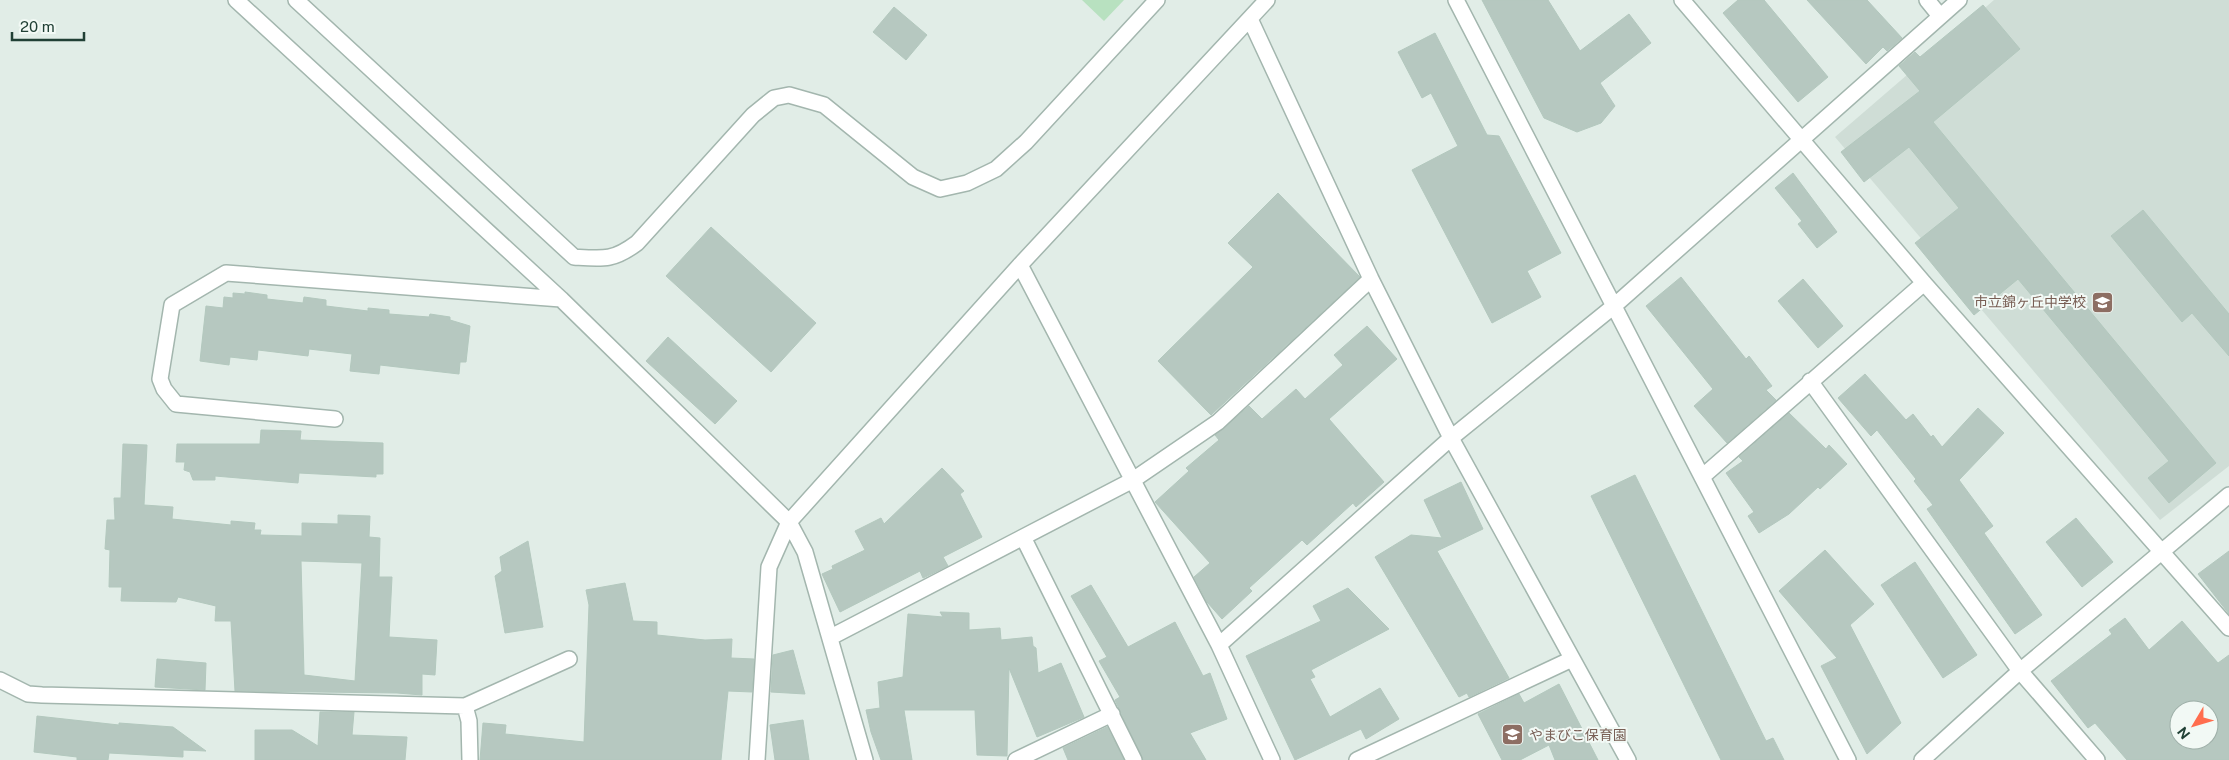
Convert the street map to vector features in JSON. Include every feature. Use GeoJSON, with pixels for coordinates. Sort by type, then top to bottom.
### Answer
{"type":"FeatureCollection","features":[{"type":"Feature","properties":{"kind":"street"},"geometry":{"type":"LineString","coordinates":[[236,0],[561,298],[789,522],[804,552],[831,637],[864,760]]}},
{"type":"Feature","properties":{"kind":"street"},"geometry":{"type":"LineString","coordinates":[[296,0],[574,257],[600,259],[621,255],[637,243],[753,115],[774,98],[789,95],[824,105],[913,177],[940,189],[967,183],[996,169],[1026,142],[1157,0]]}},
{"type":"Feature","properties":{"kind":"street"},"geometry":{"type":"LineString","coordinates":[[757,760],[769,567],[789,522],[1020,265],[1267,0]]}},
{"type":"Feature","properties":{"kind":"street"},"geometry":{"type":"LineString","coordinates":[[1456,0],[1848,760]]}},
{"type":"Feature","properties":{"kind":"street"},"geometry":{"type":"LineString","coordinates":[[1682,0],[1924,283],[2229,628]]}},
{"type":"Feature","properties":{"kind":"street"},"geometry":{"type":"LineString","coordinates":[[1927,0],[1940,16]]}},
{"type":"Feature","properties":{"kind":"street"},"geometry":{"type":"LineString","coordinates":[[1219,645],[1451,438],[1614,306],[1958,0]]}},
{"type":"Feature","properties":{"kind":"street"},"geometry":{"type":"LineString","coordinates":[[1250,19],[1371,279],[1451,438],[1628,760]]}},
{"type":"Feature","properties":{"kind":"street"},"geometry":{"type":"LineString","coordinates":[[1020,265],[1219,645],[1272,760]]}},
{"type":"Feature","properties":{"kind":"street"},"geometry":{"type":"LineString","coordinates":[[334,419],[176,404],[164,389],[160,379],[172,305],[226,273],[561,298]]}},
{"type":"Feature","properties":{"kind":"street"},"geometry":{"type":"LineString","coordinates":[[831,637],[1024,539],[1133,480],[1218,422],[1371,279]]}},
{"type":"Feature","properties":{"kind":"street"},"geometry":{"type":"LineString","coordinates":[[1702,477],[1924,283]]}},
{"type":"Feature","properties":{"kind":"street"},"geometry":{"type":"LineString","coordinates":[[1810,382],[2020,672],[2097,760]]}},
{"type":"Feature","properties":{"kind":"street"},"geometry":{"type":"LineString","coordinates":[[1922,760],[2020,672],[2229,495]]}},
{"type":"Feature","properties":{"kind":"street"},"geometry":{"type":"LineString","coordinates":[[1024,539],[1134,760]]}},
{"type":"Feature","properties":{"kind":"street"},"geometry":{"type":"LineString","coordinates":[[1357,760],[1572,658]]}},
{"type":"Feature","properties":{"kind":"street"},"geometry":{"type":"LineString","coordinates":[[0,680],[28,694],[42,695],[465,706],[570,660]]}},
{"type":"Feature","properties":{"kind":"street"},"geometry":{"type":"LineString","coordinates":[[465,706],[469,721],[470,760]]}},
{"type":"Feature","properties":{"kind":"street"},"geometry":{"type":"LineString","coordinates":[[1016,760],[1112,714]]}},
{"type":"Feature","properties":{"kind":"shaded area","name":"市立錦ヶ丘中学校"},"geometry":{"type":"Polygon","coordinates":[[[1994,0],[2229,0],[2229,466],[2160,520],[1835,137],[1994,0]]]}},
{"type":"Feature","properties":{"kind":"green space"},"geometry":{"type":"Polygon","coordinates":[[[1082,0],[1124,0],[1104,21],[1082,0]]]}},
{"type":"Feature","properties":{"kind":"building"},"geometry":{"type":"Polygon","coordinates":[[[1482,0],[1548,0],[1580,51],[1629,14],[1651,43],[1600,83],[1615,106],[1601,123],[1577,132],[1544,118],[1482,0]]]}},
{"type":"Feature","properties":{"kind":"building"},"geometry":{"type":"Polygon","coordinates":[[[1738,0],[1764,0],[1828,77],[1798,102],[1723,13],[1738,0]]]}},
{"type":"Feature","properties":{"kind":"building"},"geometry":{"type":"Polygon","coordinates":[[[1807,0],[1867,0],[1902,38],[1887,51],[1883,47],[1866,64],[1807,0]]]}},
{"type":"Feature","properties":{"kind":"building"},"geometry":{"type":"Polygon","coordinates":[[[1983,5],[2020,49],[1933,122],[2216,463],[2169,503],[2148,478],[2169,461],[2018,279],[1974,315],[1915,243],[1959,208],[1909,147],[1864,182],[1841,152],[1920,91],[1899,66],[1915,52],[1920,57],[1983,5]]]}},
{"type":"Feature","properties":{"kind":"building"},"geometry":{"type":"Polygon","coordinates":[[[894,7],[927,35],[906,60],[873,32],[894,7]]]}},
{"type":"Feature","properties":{"kind":"building"},"geometry":{"type":"Polygon","coordinates":[[[1435,33],[1487,135],[1499,136],[1561,253],[1527,271],[1541,297],[1492,323],[1412,170],[1458,146],[1431,93],[1422,98],[1398,52],[1435,33]]]}},
{"type":"Feature","properties":{"kind":"building"},"geometry":{"type":"Polygon","coordinates":[[[1793,173],[1837,232],[1817,248],[1798,224],[1802,221],[1775,188],[1793,173]]]}},
{"type":"Feature","properties":{"kind":"building"},"geometry":{"type":"Polygon","coordinates":[[[1278,193],[1360,277],[1211,415],[1158,361],[1253,267],[1228,243],[1278,193]]]}},
{"type":"Feature","properties":{"kind":"building"},"geometry":{"type":"Polygon","coordinates":[[[2143,210],[2229,314],[2229,356],[2192,313],[2182,322],[2111,236],[2143,210]]]}},
{"type":"Feature","properties":{"kind":"building"},"geometry":{"type":"Polygon","coordinates":[[[711,227],[816,323],[771,372],[666,276],[711,227]]]}},
{"type":"Feature","properties":{"kind":"building"},"geometry":{"type":"Polygon","coordinates":[[[1681,277],[1746,359],[1749,356],[1772,386],[1766,390],[1776,400],[1727,443],[1694,406],[1713,389],[1646,306],[1681,277]]]}},
{"type":"Feature","properties":{"kind":"building"},"geometry":{"type":"Polygon","coordinates":[[[1803,279],[1843,326],[1818,348],[1778,301],[1803,279]]]}},
{"type":"Feature","properties":{"kind":"building"},"geometry":{"type":"Polygon","coordinates":[[[245,292],[267,295],[267,299],[303,303],[304,297],[326,300],[326,306],[368,311],[368,308],[389,310],[389,314],[429,317],[430,314],[450,317],[450,320],[470,326],[466,362],[460,362],[459,374],[380,365],[379,374],[350,371],[352,354],[309,349],[308,356],[258,350],[257,360],[230,357],[229,365],[200,361],[206,306],[223,308],[224,297],[233,298],[233,293],[245,294],[245,292]]]}},
{"type":"Feature","properties":{"kind":"building"},"geometry":{"type":"Polygon","coordinates":[[[1367,326],[1397,359],[1329,419],[1384,482],[1356,507],[1353,503],[1307,545],[1302,540],[1249,588],[1252,591],[1222,619],[1207,602],[1194,577],[1210,563],[1155,502],[1189,471],[1186,468],[1219,440],[1215,435],[1249,406],[1262,419],[1296,389],[1305,399],[1343,365],[1334,355],[1367,326]]]}},
{"type":"Feature","properties":{"kind":"building"},"geometry":{"type":"Polygon","coordinates":[[[668,337],[737,401],[715,424],[646,361],[668,337]]]}},
{"type":"Feature","properties":{"kind":"building"},"geometry":{"type":"Polygon","coordinates":[[[1865,374],[1906,420],[1913,414],[1931,437],[1933,435],[1942,447],[1978,408],[2004,433],[1959,480],[1993,526],[1984,533],[2042,615],[2015,634],[1927,509],[1933,505],[1914,481],[1916,479],[1877,430],[1871,436],[1838,398],[1865,374]]]}},
{"type":"Feature","properties":{"kind":"building"},"geometry":{"type":"Polygon","coordinates":[[[1789,413],[1826,449],[1829,445],[1847,464],[1820,489],[1818,487],[1789,514],[1759,533],[1748,516],[1754,512],[1726,473],[1743,461],[1739,457],[1789,413]]]}},
{"type":"Feature","properties":{"kind":"building"},"geometry":{"type":"Polygon","coordinates":[[[261,430],[301,431],[300,440],[383,443],[383,474],[376,474],[376,477],[299,473],[298,483],[215,476],[215,480],[193,480],[190,472],[184,470],[185,462],[176,462],[177,444],[260,444],[261,430]]]}},
{"type":"Feature","properties":{"kind":"building"},"geometry":{"type":"Polygon","coordinates":[[[123,444],[147,445],[144,505],[173,507],[172,519],[231,525],[231,521],[255,523],[254,530],[261,530],[260,535],[302,536],[302,523],[338,524],[338,515],[370,516],[369,537],[380,538],[379,577],[392,577],[389,637],[437,640],[435,675],[422,674],[422,695],[235,691],[231,621],[215,621],[216,606],[178,597],[176,602],[121,601],[122,587],[109,587],[110,550],[105,549],[107,520],[115,520],[114,498],[121,498],[123,444]],[[301,561],[304,675],[355,681],[362,563],[301,561]]]}},
{"type":"Feature","properties":{"kind":"building"},"geometry":{"type":"Polygon","coordinates":[[[942,468],[964,491],[960,494],[982,537],[943,557],[948,566],[923,578],[920,571],[840,612],[822,574],[833,569],[832,566],[865,550],[855,531],[881,518],[884,524],[942,468]]]}},
{"type":"Feature","properties":{"kind":"building"},"geometry":{"type":"Polygon","coordinates":[[[1635,475],[1766,741],[1773,738],[1784,760],[1721,760],[1591,496],[1635,475]]]}},
{"type":"Feature","properties":{"kind":"building"},"geometry":{"type":"Polygon","coordinates":[[[1461,482],[1483,529],[1437,551],[1509,678],[1469,697],[1467,693],[1459,697],[1375,557],[1411,535],[1442,538],[1424,500],[1461,482]]]}},
{"type":"Feature","properties":{"kind":"building"},"geometry":{"type":"Polygon","coordinates":[[[2076,518],[2113,562],[2082,587],[2046,542],[2076,518]]]}},
{"type":"Feature","properties":{"kind":"building"},"geometry":{"type":"Polygon","coordinates":[[[528,541],[543,627],[505,633],[495,576],[502,571],[500,557],[528,541]]]}},
{"type":"Feature","properties":{"kind":"building"},"geometry":{"type":"Polygon","coordinates":[[[1825,550],[1874,604],[1850,625],[1901,723],[1867,754],[1821,666],[1837,658],[1779,591],[1825,550]]]}},
{"type":"Feature","properties":{"kind":"building"},"geometry":{"type":"Polygon","coordinates":[[[2229,551],[2229,614],[2198,574],[2229,551]]]}},
{"type":"Feature","properties":{"kind":"building"},"geometry":{"type":"Polygon","coordinates":[[[1915,562],[1977,655],[1943,678],[1881,585],[1915,562]]]}},
{"type":"Feature","properties":{"kind":"building"},"geometry":{"type":"Polygon","coordinates":[[[625,583],[633,621],[657,622],[657,635],[705,640],[732,639],[731,658],[754,659],[752,692],[728,691],[721,760],[480,760],[483,723],[506,725],[505,734],[584,742],[589,605],[586,590],[625,583]]]}},
{"type":"Feature","properties":{"kind":"building"},"geometry":{"type":"Polygon","coordinates":[[[1091,585],[1128,647],[1175,622],[1203,676],[1210,673],[1227,719],[1190,733],[1206,760],[1143,760],[1115,700],[1120,697],[1099,661],[1107,657],[1071,596],[1091,585]]]}},
{"type":"Feature","properties":{"kind":"building"},"geometry":{"type":"Polygon","coordinates":[[[1348,588],[1389,629],[1311,670],[1315,677],[1310,679],[1330,717],[1380,688],[1399,719],[1366,739],[1361,729],[1295,760],[1246,656],[1321,621],[1313,606],[1348,588]]]}},
{"type":"Feature","properties":{"kind":"building"},"geometry":{"type":"Polygon","coordinates":[[[940,612],[969,613],[969,630],[1000,628],[1001,640],[1032,637],[1033,646],[1036,648],[1038,673],[1061,663],[1084,717],[1037,737],[1009,668],[1007,756],[977,755],[975,710],[904,710],[912,760],[881,760],[871,732],[866,710],[880,708],[878,682],[903,677],[908,614],[943,617],[940,612]]]}},
{"type":"Feature","properties":{"kind":"building"},"geometry":{"type":"Polygon","coordinates":[[[2125,618],[2149,650],[2182,621],[2218,663],[2229,655],[2229,760],[2127,760],[2095,723],[2088,728],[2051,681],[2112,634],[2109,630],[2125,618]]]}},
{"type":"Feature","properties":{"kind":"building"},"geometry":{"type":"Polygon","coordinates":[[[793,650],[805,694],[771,692],[773,655],[793,650]]]}},
{"type":"Feature","properties":{"kind":"building"},"geometry":{"type":"Polygon","coordinates":[[[157,659],[206,663],[205,690],[155,687],[157,659]]]}},
{"type":"Feature","properties":{"kind":"building"},"geometry":{"type":"Polygon","coordinates":[[[1559,684],[1598,760],[1555,760],[1549,745],[1520,760],[1502,760],[1478,714],[1519,694],[1524,703],[1559,684]]]}},
{"type":"Feature","properties":{"kind":"building"},"geometry":{"type":"Polygon","coordinates":[[[320,712],[354,712],[352,735],[407,737],[405,760],[255,760],[255,730],[292,730],[318,746],[320,712]]]}},
{"type":"Feature","properties":{"kind":"building"},"geometry":{"type":"Polygon","coordinates":[[[37,716],[119,725],[119,723],[173,727],[206,751],[183,750],[183,757],[109,753],[108,760],[77,760],[77,757],[34,752],[37,716]]]}},
{"type":"Feature","properties":{"kind":"building"},"geometry":{"type":"Polygon","coordinates":[[[803,720],[809,760],[775,760],[770,725],[803,720]]]}},
{"type":"Feature","properties":{"kind":"building"},"geometry":{"type":"Polygon","coordinates":[[[1107,727],[1124,760],[1068,760],[1063,748],[1107,727]]]}},
{"type":"Feature","properties":{"kind":"place","name":"市立錦ヶ丘中学校"},"geometry":{"type":"Point","coordinates":[2102,302]}},
{"type":"Feature","properties":{"kind":"place","name":"やまびこ保育園"},"geometry":{"type":"Point","coordinates":[1513,735]}}]}
